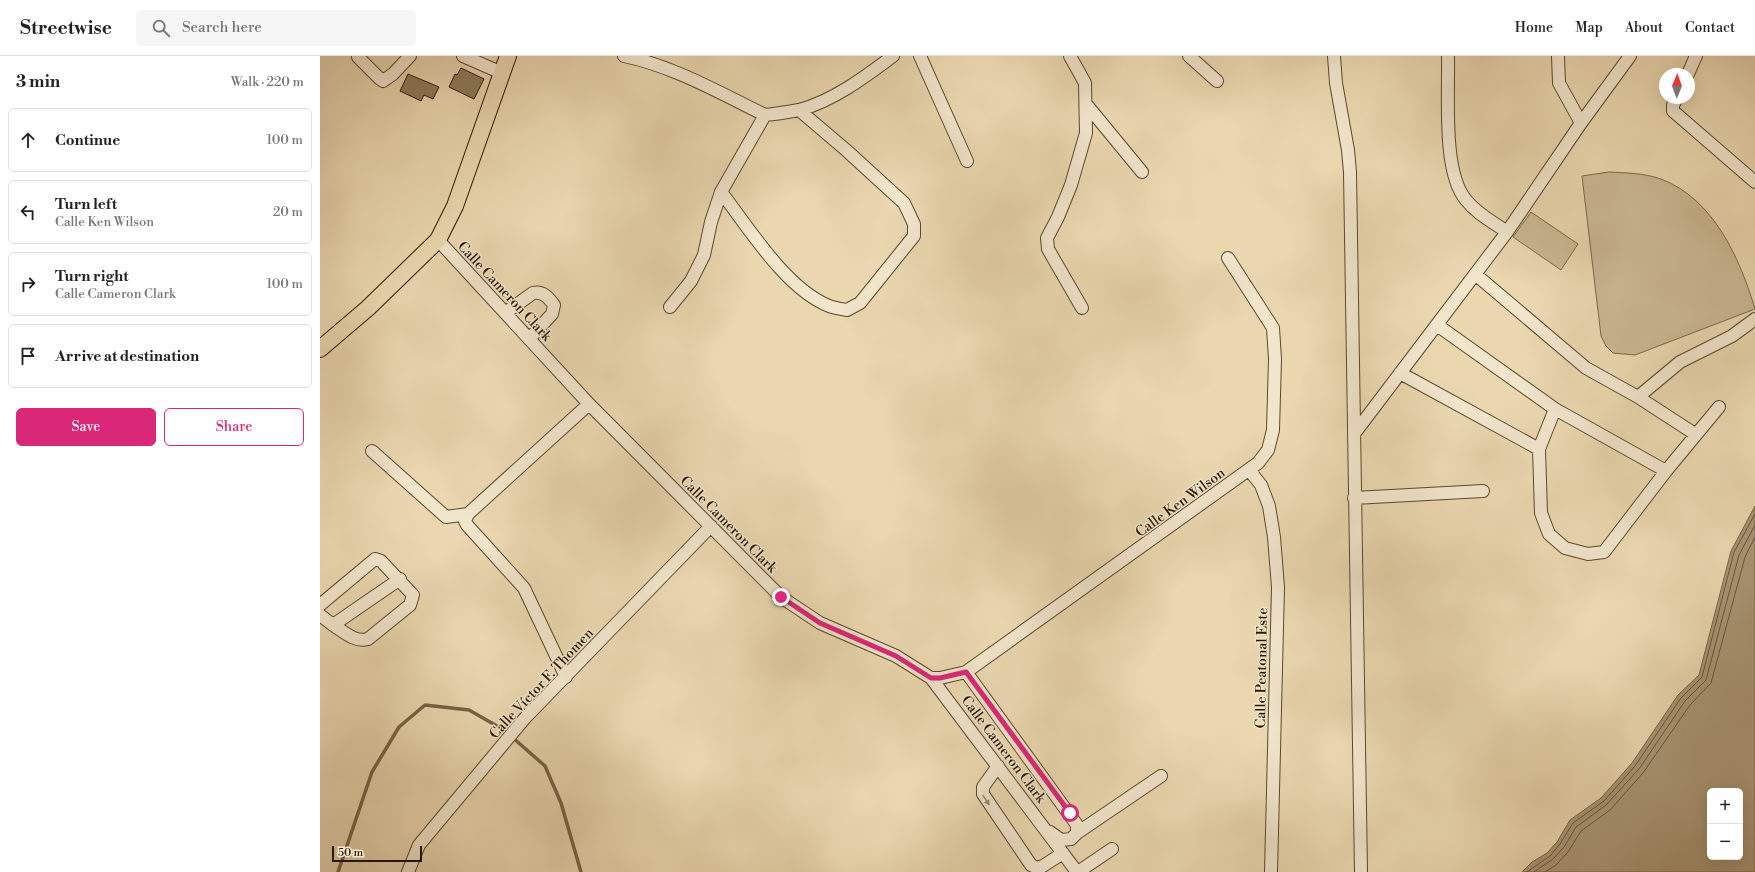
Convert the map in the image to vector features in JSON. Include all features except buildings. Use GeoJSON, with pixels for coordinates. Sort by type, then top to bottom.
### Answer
{"type":"FeatureCollection","features":[{"type":"Feature","properties":{"kind":"main road"},"geometry":{"type":"LineString","coordinates":[[320,349],[368,308],[438,240],[455,206],[508,56]]}},
{"type":"Feature","properties":{"kind":"street"},"geometry":{"type":"LineString","coordinates":[[358,58],[383,81],[390,77],[410,56]]}},
{"type":"Feature","properties":{"kind":"street"},"geometry":{"type":"LineString","coordinates":[[463,56],[502,72]]}},
{"type":"Feature","properties":{"kind":"street"},"geometry":{"type":"LineString","coordinates":[[624,56],[645,60],[710,88],[765,115],[799,110],[821,102],[866,76],[893,56]]}},
{"type":"Feature","properties":{"kind":"street"},"geometry":{"type":"LineString","coordinates":[[920,56],[967,161]]}},
{"type":"Feature","properties":{"kind":"street"},"geometry":{"type":"LineString","coordinates":[[1070,56],[1086,83],[1086,133],[1071,185],[1058,217],[1047,238],[1048,249],[1082,308]]}},
{"type":"Feature","properties":{"kind":"street"},"geometry":{"type":"LineString","coordinates":[[1189,56],[1218,81]]}},
{"type":"Feature","properties":{"kind":"street"},"geometry":{"type":"LineString","coordinates":[[1334,56],[1336,83],[1348,150],[1350,172],[1361,872]]}},
{"type":"Feature","properties":{"kind":"street"},"geometry":{"type":"LineString","coordinates":[[1448,56],[1449,158],[1454,180],[1465,199],[1476,210],[1507,232]]}},
{"type":"Feature","properties":{"kind":"street"},"geometry":{"type":"LineString","coordinates":[[1558,56],[1559,83],[1581,123]]}},
{"type":"Feature","properties":{"kind":"street"},"geometry":{"type":"LineString","coordinates":[[1354,434],[1507,232],[1581,123],[1630,56]]}},
{"type":"Feature","properties":{"kind":"street"},"geometry":{"type":"LineString","coordinates":[[1691,68],[1696,56]]}},
{"type":"Feature","properties":{"kind":"street"},"geometry":{"type":"LineString","coordinates":[[1086,104],[1142,172]]}},
{"type":"Feature","properties":{"kind":"street"},"geometry":{"type":"LineString","coordinates":[[1674,104],[1673,111],[1755,182]]}},
{"type":"Feature","properties":{"kind":"street"},"geometry":{"type":"LineString","coordinates":[[721,192],[780,269],[806,293],[828,306],[847,310],[860,303],[914,236],[914,224],[904,203],[846,150],[799,110]]}},
{"type":"Feature","properties":{"kind":"street"},"geometry":{"type":"LineString","coordinates":[[670,308],[692,281],[704,255],[711,222],[721,192],[765,115]]}},
{"type":"Feature","properties":{"kind":"street","name":"Calle Cameron Clark"},"geometry":{"type":"LineString","coordinates":[[438,240],[589,404],[781,597],[820,623],[896,656],[931,678],[1078,872]]}},
{"type":"Feature","properties":{"kind":"street","name":"Calle Ken Wilson"},"geometry":{"type":"LineString","coordinates":[[931,678],[940,678],[966,672],[1249,470],[1258,463],[1268,450],[1274,430],[1275,359],[1273,328],[1228,258]]}},
{"type":"Feature","properties":{"kind":"street"},"geometry":{"type":"LineString","coordinates":[[1475,274],[1586,368],[1638,397],[1695,434]]}},
{"type":"Feature","properties":{"kind":"street"},"geometry":{"type":"LineString","coordinates":[[505,313],[533,293],[544,294],[549,299],[554,305],[552,314],[529,339]]}},
{"type":"Feature","properties":{"kind":"street"},"geometry":{"type":"LineString","coordinates":[[1638,397],[1680,362],[1732,336],[1755,319]]}},
{"type":"Feature","properties":{"kind":"street"},"geometry":{"type":"LineString","coordinates":[[1437,325],[1555,409],[1666,471]]}},
{"type":"Feature","properties":{"kind":"street"},"geometry":{"type":"LineString","coordinates":[[1400,373],[1539,450]]}},
{"type":"Feature","properties":{"kind":"street"},"geometry":{"type":"LineString","coordinates":[[566,677],[524,588],[470,530],[465,521],[468,514],[589,404]]}},
{"type":"Feature","properties":{"kind":"street"},"geometry":{"type":"LineString","coordinates":[[1555,409],[1539,450],[1541,513],[1549,534],[1565,548],[1588,554],[1604,552],[1695,434],[1718,407]]}},
{"type":"Feature","properties":{"kind":"street"},"geometry":{"type":"LineString","coordinates":[[372,452],[446,517],[468,514]]}},
{"type":"Feature","properties":{"kind":"street","name":"Calle Peatonal Este"},"geometry":{"type":"LineString","coordinates":[[1249,470],[1262,485],[1269,506],[1274,537],[1278,587],[1271,872]]}},
{"type":"Feature","properties":{"kind":"street"},"geometry":{"type":"LineString","coordinates":[[1354,498],[1483,491]]}},
{"type":"Feature","properties":{"kind":"street","name":"Calle Víctor F. Thomen"},"geometry":{"type":"LineString","coordinates":[[408,872],[419,845],[525,718],[711,526]]}},
{"type":"Feature","properties":{"kind":"street"},"geometry":{"type":"LineString","coordinates":[[320,605],[375,559],[381,560],[400,579],[413,595],[413,599],[410,604],[368,639],[362,641],[353,638],[320,615]]}},
{"type":"Feature","properties":{"kind":"street"},"geometry":{"type":"LineString","coordinates":[[333,625],[400,579]]}},
{"type":"Feature","properties":{"kind":"street"},"geometry":{"type":"LineString","coordinates":[[966,672],[1070,813],[1076,825],[1077,833]]}},
{"type":"Feature","properties":{"kind":"street"},"geometry":{"type":"LineString","coordinates":[[998,766],[984,787],[983,794],[1031,865],[1037,868],[1043,866],[1063,854]]}},
{"type":"Feature","properties":{"kind":"street"},"geometry":{"type":"LineString","coordinates":[[1043,826],[1061,840],[1071,839],[1077,833],[1161,776]]}},
{"type":"Feature","properties":{"kind":"street"},"geometry":{"type":"LineString","coordinates":[[1078,872],[1112,849]]}},
{"type":"Feature","properties":{"kind":"shaded area"},"geometry":{"type":"Polygon","coordinates":[[[1609,172],[1642,174],[1661,179],[1680,188],[1696,201],[1710,216],[1733,251],[1755,309],[1635,355],[1613,353],[1606,346],[1601,336],[1582,176],[1609,172]]]}},
{"type":"Feature","properties":{"kind":"shaded area"},"geometry":{"type":"Polygon","coordinates":[[[1531,212],[1578,244],[1561,270],[1513,237],[1531,212]]]}},
{"type":"Feature","properties":{"kind":"water"},"geometry":{"type":"Polygon","coordinates":[[[1755,506],[1755,872],[1522,872],[1532,862],[1547,853],[1557,842],[1570,820],[1601,798],[1632,763],[1678,695],[1699,675],[1731,551],[1755,506]]]}},
{"type":"Feature","properties":{"kind":"waterway"},"geometry":{"type":"LineString","coordinates":[[338,872],[372,772],[399,727],[425,705],[469,710],[504,730],[545,766],[561,803],[581,872]]}},
{"type":"Feature","properties":{"kind":"route"},"geometry":{"type":"LineString","coordinates":[[781,597],[820,623],[896,656],[931,678],[949,677],[966,672],[1070,813]]}}]}
